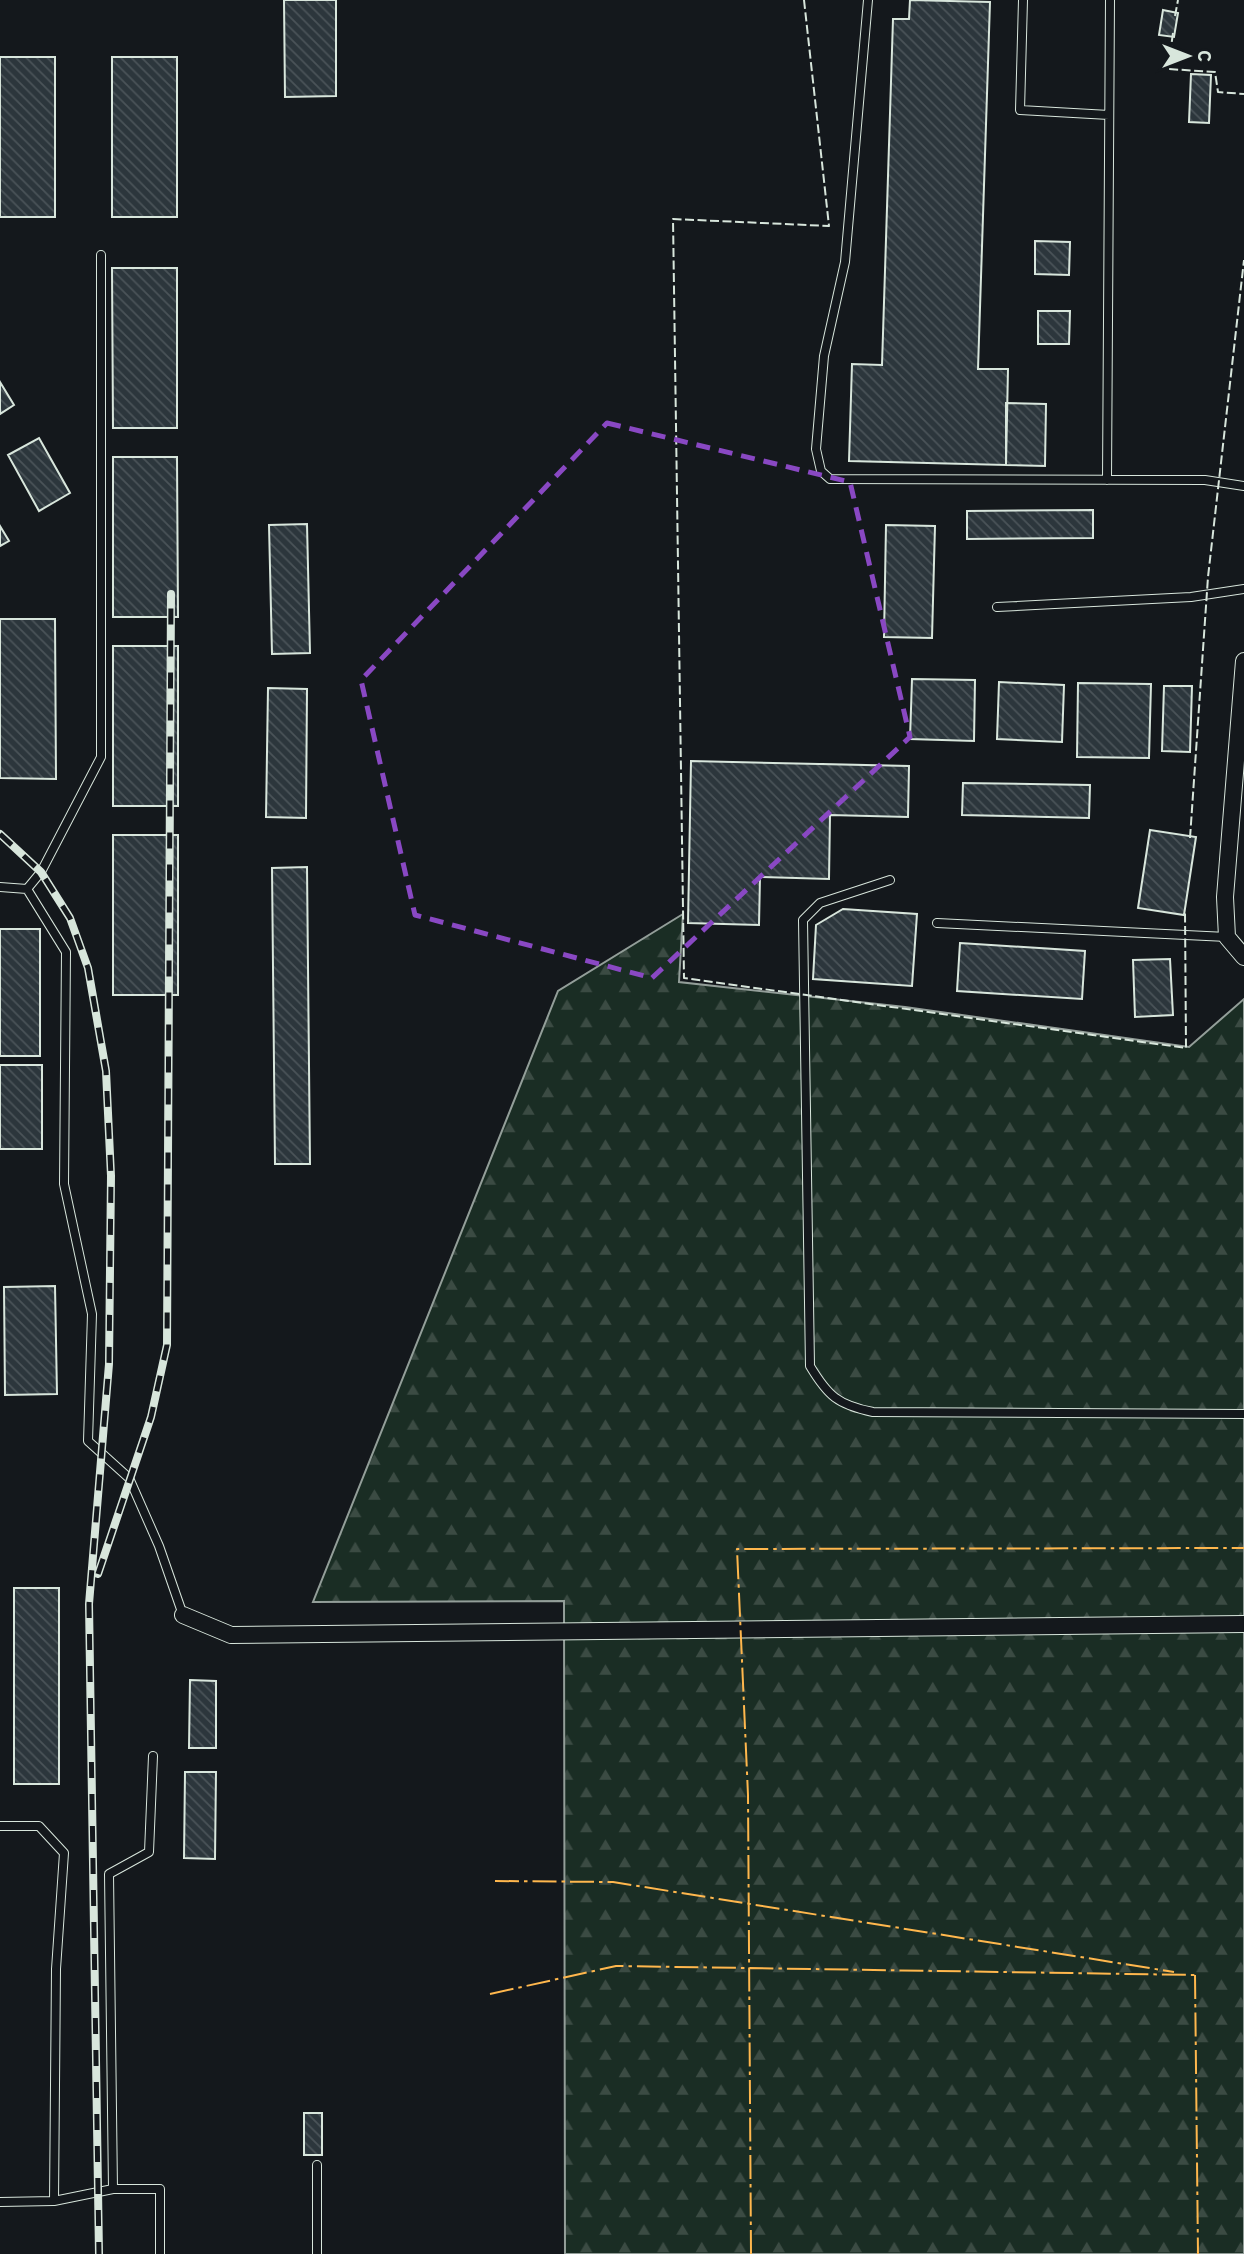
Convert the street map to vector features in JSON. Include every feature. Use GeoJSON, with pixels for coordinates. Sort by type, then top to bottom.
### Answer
{"type":"FeatureCollection","features":[{"type":"Feature","properties":{"kind":"street"},"geometry":{"type":"LineString","coordinates":[[1244,661],[1225,897],[1227,937],[1244,957]]}},
{"type":"Feature","properties":{"kind":"street"},"geometry":{"type":"LineString","coordinates":[[183,1615],[231,1635],[1244,1624]]}},
{"type":"Feature","properties":{"kind":"lane"},"geometry":{"type":"LineString","coordinates":[[867,0],[845,262],[824,356],[816,449],[821,471],[830,479],[1205,480],[1244,486]]}},
{"type":"Feature","properties":{"kind":"lane"},"geometry":{"type":"LineString","coordinates":[[1023,0],[1020,110],[1109,115]]}},
{"type":"Feature","properties":{"kind":"lane"},"geometry":{"type":"LineString","coordinates":[[1107,480],[1110,0]]}},
{"type":"Feature","properties":{"kind":"lane"},"geometry":{"type":"LineString","coordinates":[[27,889],[41,872],[102,757],[102,255]]}},
{"type":"Feature","properties":{"kind":"lane"},"geometry":{"type":"LineString","coordinates":[[996,607],[1191,597],[1244,589]]}},
{"type":"Feature","properties":{"kind":"lane"},"geometry":{"type":"LineString","coordinates":[[890,880],[820,903],[803,920],[810,1366],[827,1393],[851,1408],[873,1412],[1244,1414]]}},
{"type":"Feature","properties":{"kind":"lane"},"geometry":{"type":"LineString","coordinates":[[0,887],[27,889]]}},
{"type":"Feature","properties":{"kind":"lane"},"geometry":{"type":"LineString","coordinates":[[27,889],[66,952],[64,1184],[92,1314],[88,1441],[129,1478],[159,1546],[183,1615]]}},
{"type":"Feature","properties":{"kind":"lane"},"geometry":{"type":"LineString","coordinates":[[937,923],[1227,937]]}},
{"type":"Feature","properties":{"kind":"lane"},"geometry":{"type":"LineString","coordinates":[[114,2189],[109,1874],[149,1852],[153,1756]]}},
{"type":"Feature","properties":{"kind":"lane"},"geometry":{"type":"LineString","coordinates":[[0,1826],[39,1826],[64,1853],[56,1969],[54,2202]]}},
{"type":"Feature","properties":{"kind":"lane"},"geometry":{"type":"LineString","coordinates":[[317,2165],[317,2254]]}},
{"type":"Feature","properties":{"kind":"lane"},"geometry":{"type":"LineString","coordinates":[[0,2202],[54,2202],[114,2189],[160,2189],[160,2254]]}},
{"type":"Feature","properties":{"kind":"highlighted area"},"geometry":{"type":"Polygon","coordinates":[[[607,423],[850,482],[910,737],[652,978],[415,915],[361,680],[607,423]]]}},
{"type":"Feature","properties":{"kind":"green space"},"geometry":{"type":"Polygon","coordinates":[[[683,914],[679,982],[905,1007],[1189,1047],[1244,999],[1244,2254],[565,2254],[564,1601],[313,1602],[558,991],[683,914]]]}},
{"type":"Feature","properties":{"kind":"building"},"geometry":{"type":"Polygon","coordinates":[[[284,0],[336,0],[336,96],[285,97],[284,0]]]}},
{"type":"Feature","properties":{"kind":"building"},"geometry":{"type":"Polygon","coordinates":[[[910,0],[990,2],[978,369],[1008,369],[1006,465],[849,461],[852,364],[882,365],[893,19],[909,19],[910,0]]]}},
{"type":"Feature","properties":{"kind":"building"},"geometry":{"type":"Polygon","coordinates":[[[1163,10],[1178,13],[1174,37],[1159,35],[1163,10]]]}},
{"type":"Feature","properties":{"kind":"building"},"geometry":{"type":"Polygon","coordinates":[[[0,57],[55,57],[55,217],[0,217],[0,57]]]}},
{"type":"Feature","properties":{"kind":"building"},"geometry":{"type":"Polygon","coordinates":[[[112,57],[177,57],[177,217],[112,217],[112,57]]]}},
{"type":"Feature","properties":{"kind":"building"},"geometry":{"type":"Polygon","coordinates":[[[1191,74],[1211,75],[1209,123],[1189,122],[1191,74]]]}},
{"type":"Feature","properties":{"kind":"building"},"geometry":{"type":"Polygon","coordinates":[[[1035,241],[1070,242],[1069,275],[1035,274],[1035,241]]]}},
{"type":"Feature","properties":{"kind":"building"},"geometry":{"type":"Polygon","coordinates":[[[112,268],[177,268],[177,428],[113,428],[112,268]]]}},
{"type":"Feature","properties":{"kind":"building"},"geometry":{"type":"Polygon","coordinates":[[[1038,311],[1070,311],[1069,344],[1038,344],[1038,311]]]}},
{"type":"Feature","properties":{"kind":"building"},"geometry":{"type":"Polygon","coordinates":[[[0,382],[14,405],[0,414],[0,382]]]}},
{"type":"Feature","properties":{"kind":"building"},"geometry":{"type":"Polygon","coordinates":[[[1006,403],[1046,404],[1045,466],[1006,465],[1006,403]]]}},
{"type":"Feature","properties":{"kind":"building"},"geometry":{"type":"Polygon","coordinates":[[[39,438],[70,493],[39,511],[8,455],[39,438]]]}},
{"type":"Feature","properties":{"kind":"building"},"geometry":{"type":"Polygon","coordinates":[[[113,457],[177,457],[178,617],[113,617],[113,457]]]}},
{"type":"Feature","properties":{"kind":"building"},"geometry":{"type":"Polygon","coordinates":[[[1093,510],[1093,538],[967,539],[967,511],[1093,510]]]}},
{"type":"Feature","properties":{"kind":"building"},"geometry":{"type":"Polygon","coordinates":[[[307,524],[310,653],[272,654],[269,525],[307,524]]]}},
{"type":"Feature","properties":{"kind":"building"},"geometry":{"type":"Polygon","coordinates":[[[886,525],[935,526],[932,638],[884,637],[886,525]]]}},
{"type":"Feature","properties":{"kind":"building"},"geometry":{"type":"Polygon","coordinates":[[[0,526],[9,541],[0,546],[0,526]]]}},
{"type":"Feature","properties":{"kind":"building"},"geometry":{"type":"Polygon","coordinates":[[[0,619],[55,619],[56,779],[0,778],[0,619]]]}},
{"type":"Feature","properties":{"kind":"building"},"geometry":{"type":"Polygon","coordinates":[[[113,646],[178,646],[178,806],[113,806],[113,646]]]}},
{"type":"Feature","properties":{"kind":"building"},"geometry":{"type":"Polygon","coordinates":[[[912,679],[975,680],[974,741],[910,739],[912,679]]]}},
{"type":"Feature","properties":{"kind":"building"},"geometry":{"type":"Polygon","coordinates":[[[999,682],[1064,685],[1062,742],[997,739],[999,682]]]}},
{"type":"Feature","properties":{"kind":"building"},"geometry":{"type":"Polygon","coordinates":[[[1078,683],[1151,684],[1149,758],[1077,757],[1078,683]]]}},
{"type":"Feature","properties":{"kind":"building"},"geometry":{"type":"Polygon","coordinates":[[[1164,686],[1192,686],[1190,752],[1162,751],[1164,686]]]}},
{"type":"Feature","properties":{"kind":"building"},"geometry":{"type":"Polygon","coordinates":[[[268,688],[307,689],[306,818],[266,817],[268,688]]]}},
{"type":"Feature","properties":{"kind":"building"},"geometry":{"type":"Polygon","coordinates":[[[691,761],[909,766],[908,817],[830,815],[829,879],[760,877],[759,925],[688,923],[691,761]]]}},
{"type":"Feature","properties":{"kind":"building"},"geometry":{"type":"Polygon","coordinates":[[[963,783],[1090,785],[1089,818],[962,815],[963,783]]]}},
{"type":"Feature","properties":{"kind":"building"},"geometry":{"type":"Polygon","coordinates":[[[1150,830],[1196,837],[1184,915],[1138,908],[1150,830]]]}},
{"type":"Feature","properties":{"kind":"building"},"geometry":{"type":"Polygon","coordinates":[[[113,835],[178,835],[178,995],[113,995],[113,835]]]}},
{"type":"Feature","properties":{"kind":"building"},"geometry":{"type":"Polygon","coordinates":[[[307,867],[310,1164],[275,1164],[272,868],[307,867]]]}},
{"type":"Feature","properties":{"kind":"building"},"geometry":{"type":"Polygon","coordinates":[[[843,909],[917,914],[912,986],[813,979],[816,925],[843,909]]]}},
{"type":"Feature","properties":{"kind":"building"},"geometry":{"type":"Polygon","coordinates":[[[0,929],[40,929],[40,1056],[0,1056],[0,929]]]}},
{"type":"Feature","properties":{"kind":"building"},"geometry":{"type":"Polygon","coordinates":[[[960,943],[1085,951],[1082,999],[957,991],[960,943]]]}},
{"type":"Feature","properties":{"kind":"building"},"geometry":{"type":"Polygon","coordinates":[[[1170,959],[1173,1015],[1135,1017],[1133,960],[1170,959]]]}},
{"type":"Feature","properties":{"kind":"building"},"geometry":{"type":"Polygon","coordinates":[[[0,1065],[42,1065],[42,1149],[0,1149],[0,1065]]]}},
{"type":"Feature","properties":{"kind":"building"},"geometry":{"type":"Polygon","coordinates":[[[55,1286],[57,1394],[5,1395],[4,1287],[55,1286]]]}},
{"type":"Feature","properties":{"kind":"building"},"geometry":{"type":"Polygon","coordinates":[[[14,1588],[59,1588],[59,1784],[14,1784],[14,1588]]]}},
{"type":"Feature","properties":{"kind":"building"},"geometry":{"type":"Polygon","coordinates":[[[190,1680],[216,1681],[216,1748],[189,1748],[190,1680]]]}},
{"type":"Feature","properties":{"kind":"building"},"geometry":{"type":"Polygon","coordinates":[[[185,1772],[216,1772],[215,1859],[184,1858],[185,1772]]]}},
{"type":"Feature","properties":{"kind":"building"},"geometry":{"type":"Polygon","coordinates":[[[304,2113],[322,2113],[322,2155],[304,2155],[304,2113]]]}},
{"type":"Feature","properties":{"kind":"railway"},"geometry":{"type":"LineString","coordinates":[[98,1574],[151,1417],[167,1345],[171,594]]}},
{"type":"Feature","properties":{"kind":"railway"},"geometry":{"type":"LineString","coordinates":[[0,834],[41,872],[70,918],[88,968],[106,1071],[111,1176],[109,1364],[89,1604],[99,2254]]}},
{"type":"Feature","properties":{"kind":"fence"},"geometry":{"type":"LineString","coordinates":[[804,0],[829,226],[673,219],[684,978],[1186,1048],[1185,912]]}},
{"type":"Feature","properties":{"kind":"fence"},"geometry":{"type":"LineString","coordinates":[[1175,16],[1178,0]]}},
{"type":"Feature","properties":{"kind":"fence"},"geometry":{"type":"LineString","coordinates":[[1173,33],[1168,69],[1215,72],[1218,92],[1244,94]]}},
{"type":"Feature","properties":{"kind":"fence"},"geometry":{"type":"LineString","coordinates":[[1190,838],[1208,577],[1244,260]]}},
{"type":"Feature","properties":{"kind":"power"},"geometry":{"type":"LineString","coordinates":[[751,2254],[748,1795],[737,1549],[1244,1548]]}},
{"type":"Feature","properties":{"kind":"power"},"geometry":{"type":"LineString","coordinates":[[495,1881],[613,1882],[1174,1972]]}},
{"type":"Feature","properties":{"kind":"power"},"geometry":{"type":"LineString","coordinates":[[490,1994],[616,1966],[1195,1975]]}},
{"type":"Feature","properties":{"kind":"power"},"geometry":{"type":"LineString","coordinates":[[1195,1975],[1198,2254]]}}]}
